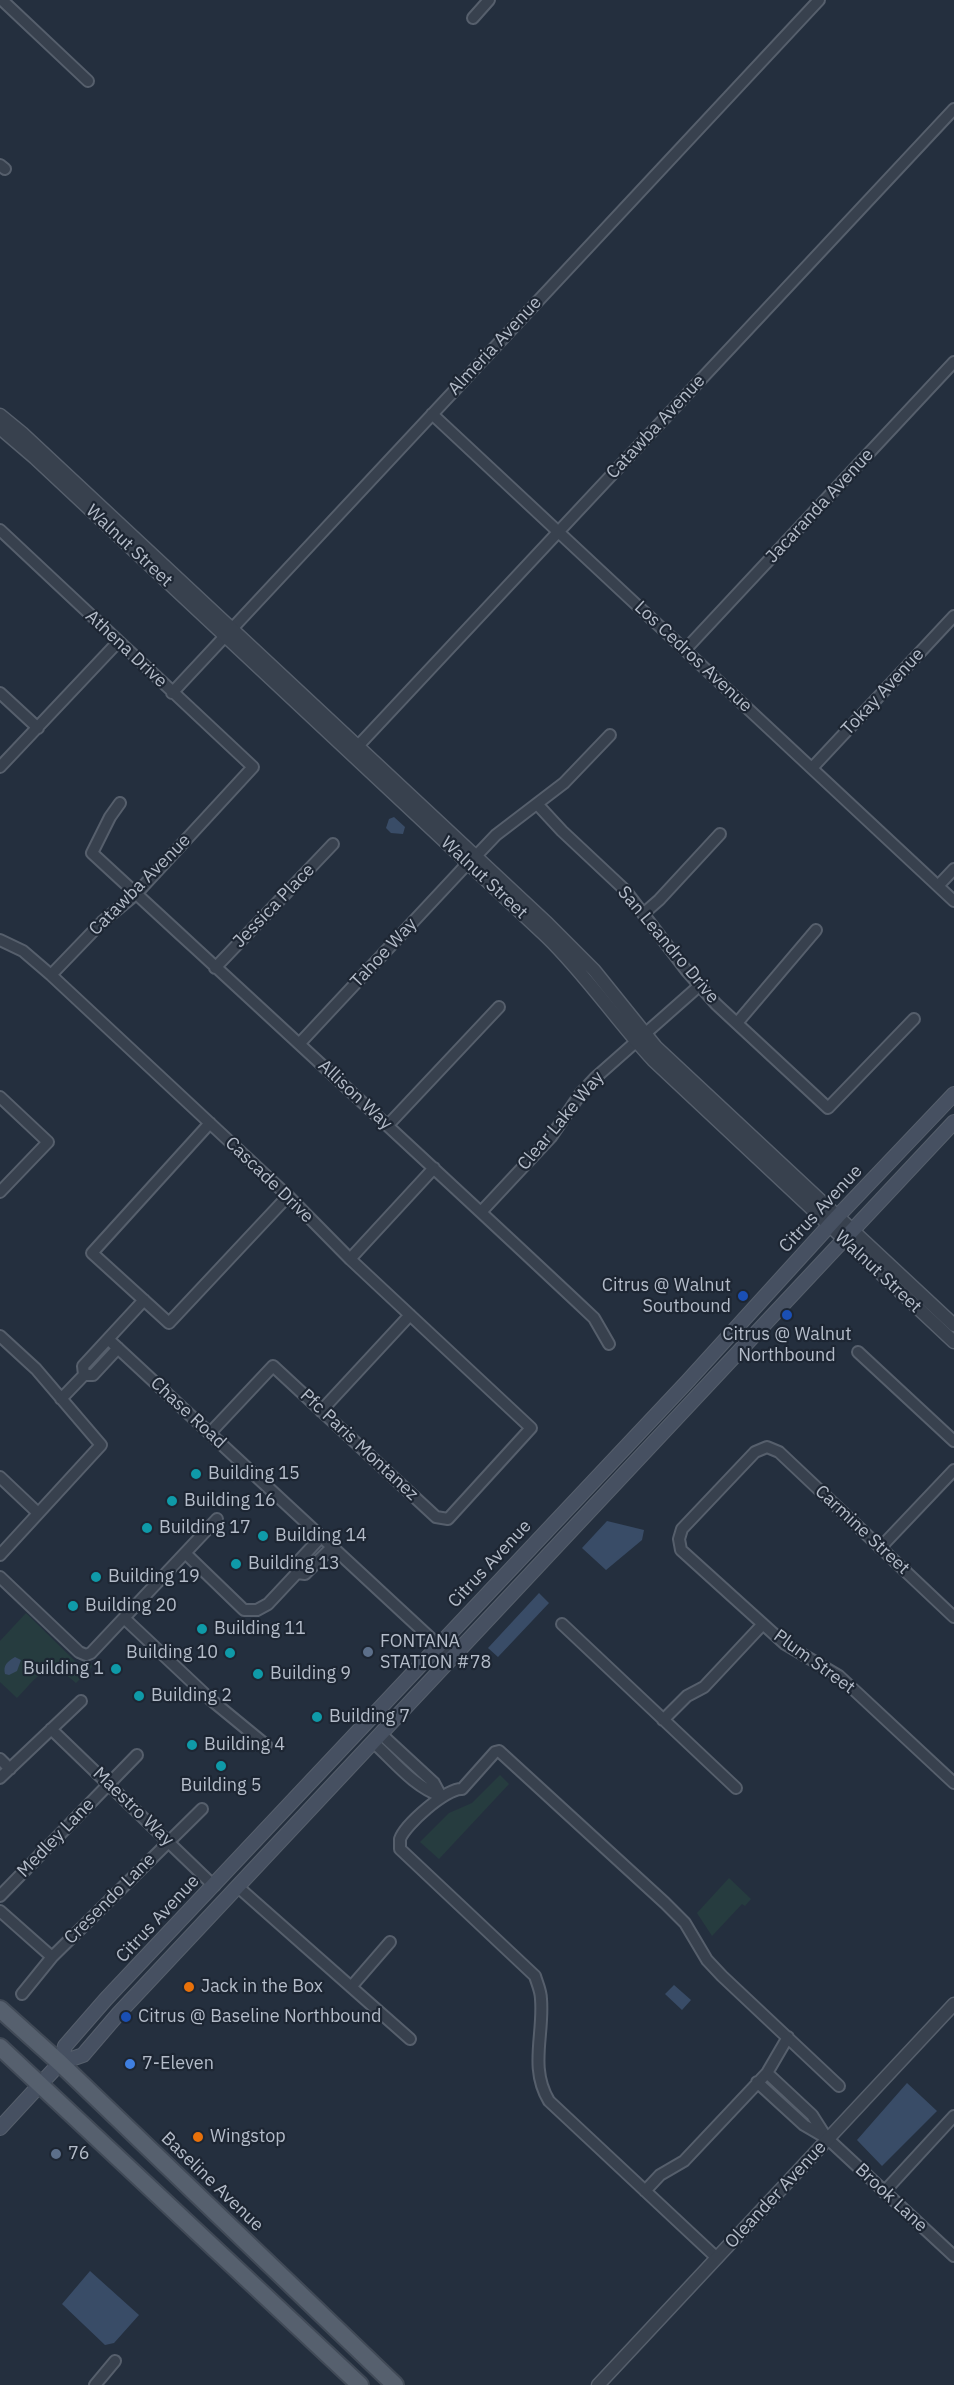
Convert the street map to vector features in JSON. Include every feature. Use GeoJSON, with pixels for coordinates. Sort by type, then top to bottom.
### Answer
{"type":"FeatureCollection","features":[{"type":"Feature","properties":{"kind":"main road","name":"Citrus Avenue"},"geometry":{"type":"LineString","coordinates":[[0,2128],[60,2063],[67,2043],[954,1094]]}},
{"type":"Feature","properties":{"kind":"main road","name":"Citrus Avenue"},"geometry":{"type":"LineString","coordinates":[[60,2063],[83,2055],[119,2013],[954,1122]]}},
{"type":"Feature","properties":{"kind":"main road","name":"Baseline Avenue"},"geometry":{"type":"LineString","coordinates":[[0,2009],[60,2063],[395,2385]]}},
{"type":"Feature","properties":{"kind":"main road"},"geometry":{"type":"LineString","coordinates":[[0,2047],[360,2385]]}},
{"type":"Feature","properties":{"kind":"street"},"geometry":{"type":"LineString","coordinates":[[2,0],[88,81]]}},
{"type":"Feature","properties":{"kind":"street"},"geometry":{"type":"LineString","coordinates":[[472,18],[489,0]]}},
{"type":"Feature","properties":{"kind":"street","name":"Almeria Avenue"},"geometry":{"type":"LineString","coordinates":[[172,693],[819,0]]}},
{"type":"Feature","properties":{"kind":"street","name":"Catawba Avenue"},"geometry":{"type":"LineString","coordinates":[[358,746],[954,109]]}},
{"type":"Feature","properties":{"kind":"street","name":"Jacaranda Avenue"},"geometry":{"type":"LineString","coordinates":[[685,650],[954,362]]}},
{"type":"Feature","properties":{"kind":"street","name":"Los Cedros Avenue"},"geometry":{"type":"LineString","coordinates":[[432,414],[954,901]]}},
{"type":"Feature","properties":{"kind":"street","name":"Walnut Street"},"geometry":{"type":"LineString","coordinates":[[0,415],[22,433],[228,632],[472,860]]}},
{"type":"Feature","properties":{"kind":"street","name":"Walnut Street"},"geometry":{"type":"LineString","coordinates":[[0,428],[358,746],[568,958],[639,1037],[833,1221],[954,1325]]}},
{"type":"Feature","properties":{"kind":"street","name":"Athena Drive"},"geometry":{"type":"LineString","coordinates":[[0,530],[253,767]]}},
{"type":"Feature","properties":{"kind":"street","name":"Tokay Avenue"},"geometry":{"type":"LineString","coordinates":[[812,768],[954,616]]}},
{"type":"Feature","properties":{"kind":"street"},"geometry":{"type":"LineString","coordinates":[[0,767],[118,642]]}},
{"type":"Feature","properties":{"kind":"street"},"geometry":{"type":"LineString","coordinates":[[0,693],[38,728]]}},
{"type":"Feature","properties":{"kind":"street","name":"Tahoe Way"},"geometry":{"type":"LineString","coordinates":[[300,1043],[496,835],[564,783],[610,735]]}},
{"type":"Feature","properties":{"kind":"street","name":"Catawba Avenue"},"geometry":{"type":"LineString","coordinates":[[51,975],[102,922],[136,894],[253,767]]}},
{"type":"Feature","properties":{"kind":"street","name":"Allison Way"},"geometry":{"type":"LineString","coordinates":[[120,803],[110,817],[92,853],[215,968],[300,1043],[594,1318],[609,1344]]}},
{"type":"Feature","properties":{"kind":"street","name":"San Leandro Drive"},"geometry":{"type":"LineString","coordinates":[[537,804],[562,831],[625,890],[699,986],[828,1108],[914,1019]]}},
{"type":"Feature","properties":{"kind":"street"},"geometry":{"type":"LineString","coordinates":[[643,914],[659,900],[720,834]]}},
{"type":"Feature","properties":{"kind":"street","name":"Jessica Place"},"geometry":{"type":"LineString","coordinates":[[215,968],[333,844]]}},
{"type":"Feature","properties":{"kind":"street"},"geometry":{"type":"LineString","coordinates":[[938,886],[954,869]]}},
{"type":"Feature","properties":{"kind":"street"},"geometry":{"type":"LineString","coordinates":[[737,1023],[816,930]]}},
{"type":"Feature","properties":{"kind":"street","name":"Cascade Drive"},"geometry":{"type":"LineString","coordinates":[[0,940],[22,951],[51,975],[288,1196],[350,1259],[531,1428],[448,1519]]}},
{"type":"Feature","properties":{"kind":"street","name":"Clear Lake Way"},"geometry":{"type":"LineString","coordinates":[[481,1212],[551,1137],[581,1093],[639,1037],[699,986]]}},
{"type":"Feature","properties":{"kind":"street"},"geometry":{"type":"LineString","coordinates":[[388,1125],[499,1007]]}},
{"type":"Feature","properties":{"kind":"street"},"geometry":{"type":"LineString","coordinates":[[0,1097],[48,1142],[0,1192]]}},
{"type":"Feature","properties":{"kind":"street"},"geometry":{"type":"LineString","coordinates":[[210,1123],[92,1253],[169,1323],[288,1196]]}},
{"type":"Feature","properties":{"kind":"street"},"geometry":{"type":"LineString","coordinates":[[350,1259],[434,1168]]}},
{"type":"Feature","properties":{"kind":"street","name":"Walnut Street"},"geometry":{"type":"LineString","coordinates":[[849,1235],[954,1342]]}},
{"type":"Feature","properties":{"kind":"street"},"geometry":{"type":"LineString","coordinates":[[61,1399],[84,1375],[84,1366],[144,1300]]}},
{"type":"Feature","properties":{"kind":"street"},"geometry":{"type":"LineString","coordinates":[[321,1411],[410,1315]]}},
{"type":"Feature","properties":{"kind":"street"},"geometry":{"type":"LineString","coordinates":[[0,1336],[36,1369],[101,1445],[0,1554]]}},
{"type":"Feature","properties":{"kind":"street","name":"Chase Road"},"geometry":{"type":"LineString","coordinates":[[108,1339],[452,1658]]}},
{"type":"Feature","properties":{"kind":"street"},"geometry":{"type":"LineString","coordinates":[[84,1375],[93,1375],[117,1348]]}},
{"type":"Feature","properties":{"kind":"street"},"geometry":{"type":"LineString","coordinates":[[858,1352],[954,1441]]}},
{"type":"Feature","properties":{"kind":"street","name":"Pfc Paris Montanez"},"geometry":{"type":"LineString","coordinates":[[210,1433],[273,1366],[436,1516],[448,1519]]}},
{"type":"Feature","properties":{"kind":"street","name":"Carmine Street"},"geometry":{"type":"LineString","coordinates":[[679,1539],[682,1529],[755,1452],[767,1447],[779,1452],[954,1617]]}},
{"type":"Feature","properties":{"kind":"street"},"geometry":{"type":"LineString","coordinates":[[880,1548],[954,1470]]}},
{"type":"Feature","properties":{"kind":"street"},"geometry":{"type":"LineString","coordinates":[[0,1477],[38,1514]]}},
{"type":"Feature","properties":{"kind":"street"},"geometry":{"type":"LineString","coordinates":[[0,1577],[79,1652],[86,1655],[91,1653],[217,1519]]}},
{"type":"Feature","properties":{"kind":"street"},"geometry":{"type":"LineString","coordinates":[[185,1553],[244,1610],[257,1610],[268,1604],[295,1575],[296,1565],[321,1537]]}},
{"type":"Feature","properties":{"kind":"street","name":"Plum Street"},"geometry":{"type":"LineString","coordinates":[[679,1539],[681,1550],[785,1644],[839,1676],[954,1784]]}},
{"type":"Feature","properties":{"kind":"street"},"geometry":{"type":"LineString","coordinates":[[295,1575],[305,1574],[332,1547]]}},
{"type":"Feature","properties":{"kind":"street"},"geometry":{"type":"LineString","coordinates":[[124,1618],[210,1699],[266,1745]]}},
{"type":"Feature","properties":{"kind":"street"},"geometry":{"type":"LineString","coordinates":[[562,1624],[736,1788]]}},
{"type":"Feature","properties":{"kind":"street"},"geometry":{"type":"LineString","coordinates":[[663,1720],[687,1696],[704,1687],[763,1624]]}},
{"type":"Feature","properties":{"kind":"street"},"geometry":{"type":"LineString","coordinates":[[0,1778],[81,1701]]}},
{"type":"Feature","properties":{"kind":"street","name":"Maestro Way"},"geometry":{"type":"LineString","coordinates":[[51,1729],[214,1886]]}},
{"type":"Feature","properties":{"kind":"street"},"geometry":{"type":"LineString","coordinates":[[377,1738],[418,1784],[427,1791],[441,1796]]}},
{"type":"Feature","properties":{"kind":"street"},"geometry":{"type":"LineString","coordinates":[[717,2258],[549,2101],[542,2090],[537,2062],[541,1997],[535,1976],[400,1849],[400,1840],[405,1832],[441,1796],[454,1789],[462,1789],[495,1752],[499,1751],[665,1903],[685,1923],[714,1968],[839,2086]]}},
{"type":"Feature","properties":{"kind":"street","name":"Medley Lane"},"geometry":{"type":"LineString","coordinates":[[0,1896],[137,1755]]}},
{"type":"Feature","properties":{"kind":"street"},"geometry":{"type":"LineString","coordinates":[[0,1759],[10,1769]]}},
{"type":"Feature","properties":{"kind":"street","name":"Cresendo Lane"},"geometry":{"type":"LineString","coordinates":[[22,1994],[51,1957],[202,1809]]}},
{"type":"Feature","properties":{"kind":"street"},"geometry":{"type":"LineString","coordinates":[[238,1887],[410,2039]]}},
{"type":"Feature","properties":{"kind":"street"},"geometry":{"type":"LineString","coordinates":[[0,1911],[51,1957]]}},
{"type":"Feature","properties":{"kind":"street"},"geometry":{"type":"LineString","coordinates":[[351,1987],[390,1942]]}},
{"type":"Feature","properties":{"kind":"street","name":"Oleander Avenue"},"geometry":{"type":"LineString","coordinates":[[598,2385],[954,2004]]}},
{"type":"Feature","properties":{"kind":"street"},"geometry":{"type":"LineString","coordinates":[[645,2191],[660,2175],[684,2161],[767,2073],[788,2037]]}},
{"type":"Feature","properties":{"kind":"street"},"geometry":{"type":"LineString","coordinates":[[767,2073],[812,2115],[828,2139]]}},
{"type":"Feature","properties":{"kind":"street"},"geometry":{"type":"LineString","coordinates":[[757,2082],[804,2125],[828,2139]]}},
{"type":"Feature","properties":{"kind":"street"},"geometry":{"type":"LineString","coordinates":[[790,2112],[799,2102]]}},
{"type":"Feature","properties":{"kind":"street"},"geometry":{"type":"LineString","coordinates":[[884,2192],[954,2116]]}},
{"type":"Feature","properties":{"kind":"street","name":"Brook Lane"},"geometry":{"type":"LineString","coordinates":[[828,2139],[954,2256]]}},
{"type":"Feature","properties":{"kind":"street"},"geometry":{"type":"LineString","coordinates":[[94,2385],[116,2361]]}},
{"type":"Feature","properties":{"kind":"green space"},"geometry":{"type":"Polygon","coordinates":[[[26,1613],[75,1661],[82,1665],[91,1663],[92,1667],[76,1683],[58,1671],[44,1672],[17,1698],[0,1682],[0,1641],[26,1613]]]}},
{"type":"Feature","properties":{"kind":"green space"},"geometry":{"type":"Polygon","coordinates":[[[500,1775],[509,1784],[439,1859],[420,1842],[449,1813],[472,1803],[500,1775]]]}},
{"type":"Feature","properties":{"kind":"green space"},"geometry":{"type":"Polygon","coordinates":[[[729,1878],[751,1899],[745,1906],[742,1904],[712,1936],[697,1913],[729,1878]]]}},
{"type":"Feature","properties":{"kind":"water"},"geometry":{"type":"Polygon","coordinates":[[[394,817],[405,827],[403,834],[391,833],[386,828],[389,819],[394,817]]]}},
{"type":"Feature","properties":{"kind":"water"},"geometry":{"type":"Polygon","coordinates":[[[607,1521],[644,1530],[642,1540],[606,1570],[582,1548],[607,1521]]]}},
{"type":"Feature","properties":{"kind":"water"},"geometry":{"type":"Polygon","coordinates":[[[539,1593],[549,1603],[498,1657],[488,1648],[539,1593]]]}},
{"type":"Feature","properties":{"kind":"water"},"geometry":{"type":"Polygon","coordinates":[[[15,1657],[21,1660],[17,1671],[9,1675],[5,1674],[6,1664],[15,1657]]]}},
{"type":"Feature","properties":{"kind":"water"},"geometry":{"type":"Polygon","coordinates":[[[674,1985],[691,2000],[682,2010],[665,1994],[674,1985]]]}},
{"type":"Feature","properties":{"kind":"water"},"geometry":{"type":"Polygon","coordinates":[[[907,2083],[937,2111],[882,2166],[857,2140],[907,2083]]]}},
{"type":"Feature","properties":{"kind":"water"},"geometry":{"type":"Polygon","coordinates":[[[90,2271],[139,2315],[114,2343],[105,2345],[62,2304],[90,2271]]]}},
{"type":"Feature","properties":{"kind":"place","name":"Citrus @ Walnut Soutbound"},"geometry":{"type":"Point","coordinates":[743,1296]}},
{"type":"Feature","properties":{"kind":"place","name":"Citrus @ Walnut Northbound"},"geometry":{"type":"Point","coordinates":[787,1315]}},
{"type":"Feature","properties":{"kind":"place","name":"Building 15"},"geometry":{"type":"Point","coordinates":[196,1474]}},
{"type":"Feature","properties":{"kind":"place","name":"Building 16"},"geometry":{"type":"Point","coordinates":[172,1501]}},
{"type":"Feature","properties":{"kind":"place","name":"Building 17"},"geometry":{"type":"Point","coordinates":[147,1528]}},
{"type":"Feature","properties":{"kind":"place","name":"Building 14"},"geometry":{"type":"Point","coordinates":[263,1536]}},
{"type":"Feature","properties":{"kind":"place","name":"Building 13"},"geometry":{"type":"Point","coordinates":[236,1564]}},
{"type":"Feature","properties":{"kind":"place","name":"Building 19"},"geometry":{"type":"Point","coordinates":[96,1577]}},
{"type":"Feature","properties":{"kind":"place","name":"Building 20"},"geometry":{"type":"Point","coordinates":[73,1606]}},
{"type":"Feature","properties":{"kind":"place","name":"Building 11"},"geometry":{"type":"Point","coordinates":[202,1629]}},
{"type":"Feature","properties":{"kind":"place","name":"FONTANA STATION #78"},"geometry":{"type":"Point","coordinates":[368,1652]}},
{"type":"Feature","properties":{"kind":"place","name":"Building 10"},"geometry":{"type":"Point","coordinates":[230,1653]}},
{"type":"Feature","properties":{"kind":"place","name":"Building 1"},"geometry":{"type":"Point","coordinates":[116,1669]}},
{"type":"Feature","properties":{"kind":"place","name":"Building 9"},"geometry":{"type":"Point","coordinates":[258,1674]}},
{"type":"Feature","properties":{"kind":"place","name":"Building 2"},"geometry":{"type":"Point","coordinates":[139,1696]}},
{"type":"Feature","properties":{"kind":"place","name":"Building 7"},"geometry":{"type":"Point","coordinates":[317,1717]}},
{"type":"Feature","properties":{"kind":"place","name":"Building 4"},"geometry":{"type":"Point","coordinates":[192,1745]}},
{"type":"Feature","properties":{"kind":"place","name":"Building 5"},"geometry":{"type":"Point","coordinates":[221,1766]}},
{"type":"Feature","properties":{"kind":"place","name":"Jack in the Box"},"geometry":{"type":"Point","coordinates":[189,1987]}},
{"type":"Feature","properties":{"kind":"place","name":"Citrus @ Baseline Northbound"},"geometry":{"type":"Point","coordinates":[126,2017]}},
{"type":"Feature","properties":{"kind":"place","name":"7-Eleven"},"geometry":{"type":"Point","coordinates":[130,2064]}},
{"type":"Feature","properties":{"kind":"place","name":"Wingstop"},"geometry":{"type":"Point","coordinates":[198,2137]}},
{"type":"Feature","properties":{"kind":"place","name":"76"},"geometry":{"type":"Point","coordinates":[56,2154]}}]}
